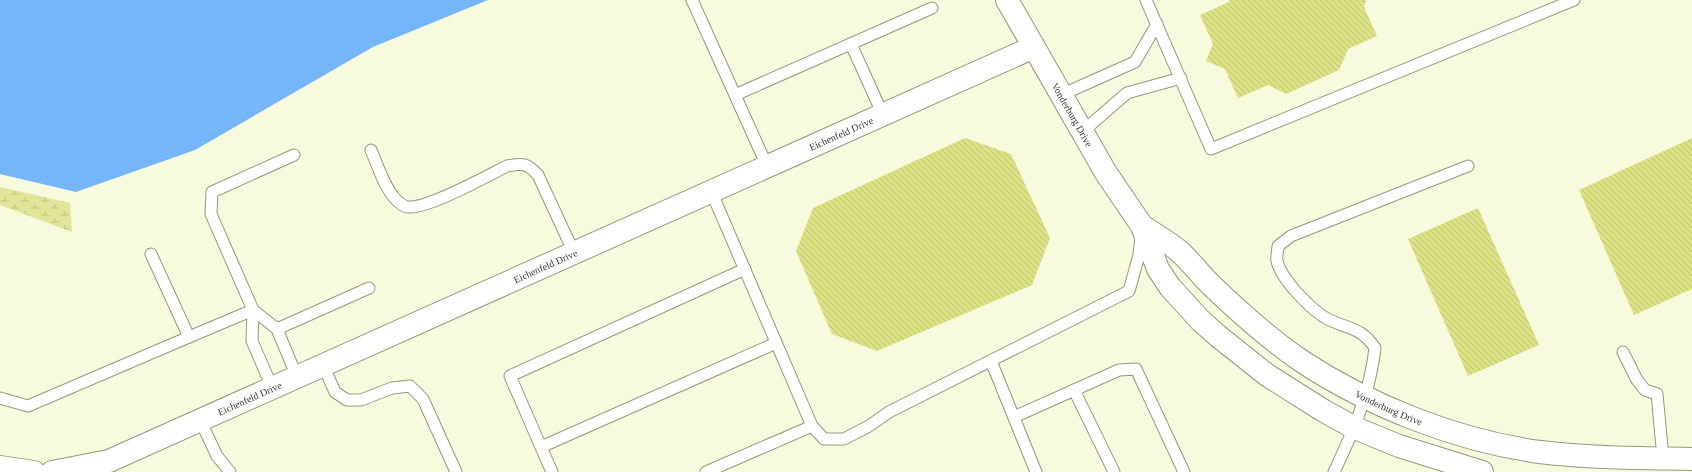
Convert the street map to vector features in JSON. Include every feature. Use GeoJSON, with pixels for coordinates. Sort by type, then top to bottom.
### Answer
{"type":"FeatureCollection","features":[{"type":"Feature","properties":{"kind":"street","name":"Vonderburg Drive"},"geometry":{"type":"LineString","coordinates":[[1007,0],[1106,173],[1142,226],[1158,269],[1170,287],[1200,320],[1267,375],[1324,412],[1355,428],[1399,446],[1482,472]]}},
{"type":"Feature","properties":{"kind":"street","name":"Eichenfeld Drive"},"geometry":{"type":"LineString","coordinates":[[52,472],[109,461],[1034,47]]}},
{"type":"Feature","properties":{"kind":"street","name":"Vonderburg Drive"},"geometry":{"type":"LineString","coordinates":[[1142,226],[1180,251],[1210,284],[1242,313],[1300,360],[1366,396],[1444,430],[1506,446],[1566,455],[1664,465],[1692,459]]}},
{"type":"Feature","properties":{"kind":"street"},"geometry":{"type":"LineString","coordinates":[[0,467],[34,472]]}},
{"type":"Feature","properties":{"kind":"lane"},"geometry":{"type":"LineString","coordinates":[[692,0],[767,166]]}},
{"type":"Feature","properties":{"kind":"lane"},"geometry":{"type":"LineString","coordinates":[[1146,0],[1212,149],[1574,0]]}},
{"type":"Feature","properties":{"kind":"lane"},"geometry":{"type":"LineString","coordinates":[[735,95],[932,8]]}},
{"type":"Feature","properties":{"kind":"lane"},"geometry":{"type":"LineString","coordinates":[[1061,95],[1135,62],[1157,24]]}},
{"type":"Feature","properties":{"kind":"lane"},"geometry":{"type":"LineString","coordinates":[[851,44],[883,114]]}},
{"type":"Feature","properties":{"kind":"lane"},"geometry":{"type":"LineString","coordinates":[[1082,132],[1127,93],[1181,78]]}},
{"type":"Feature","properties":{"kind":"lane"},"geometry":{"type":"LineString","coordinates":[[371,150],[392,195],[399,203],[407,207],[418,206],[434,201],[507,166],[520,163],[530,166],[538,175],[574,252]]}},
{"type":"Feature","properties":{"kind":"lane"},"geometry":{"type":"LineString","coordinates":[[272,387],[252,342],[253,310],[211,214],[212,192],[294,155]]}},
{"type":"Feature","properties":{"kind":"lane"},"geometry":{"type":"LineString","coordinates":[[1334,472],[1355,428],[1366,396],[1375,348],[1368,337],[1324,317],[1305,301],[1289,284],[1277,261],[1278,246],[1291,236],[1468,166]]}},
{"type":"Feature","properties":{"kind":"lane"},"geometry":{"type":"LineString","coordinates":[[711,191],[812,426],[824,439],[844,439],[869,426],[889,412],[1129,291],[1140,255],[1142,226]]}},
{"type":"Feature","properties":{"kind":"lane"},"geometry":{"type":"LineString","coordinates":[[151,254],[190,337]]}},
{"type":"Feature","properties":{"kind":"lane"},"geometry":{"type":"LineString","coordinates":[[552,472],[510,376],[745,269]]}},
{"type":"Feature","properties":{"kind":"lane"},"geometry":{"type":"LineString","coordinates":[[277,329],[369,288]]}},
{"type":"Feature","properties":{"kind":"lane"},"geometry":{"type":"LineString","coordinates":[[253,310],[277,329],[297,376]]}},
{"type":"Feature","properties":{"kind":"lane"},"geometry":{"type":"LineString","coordinates":[[0,398],[28,406],[253,310]]}},
{"type":"Feature","properties":{"kind":"lane"},"geometry":{"type":"LineString","coordinates":[[542,447],[776,343]]}},
{"type":"Feature","properties":{"kind":"lane"},"geometry":{"type":"LineString","coordinates":[[1623,352],[1636,380],[1645,390],[1657,394],[1664,465]]}},
{"type":"Feature","properties":{"kind":"lane"},"geometry":{"type":"LineString","coordinates":[[991,360],[1036,472]]}},
{"type":"Feature","properties":{"kind":"lane"},"geometry":{"type":"LineString","coordinates":[[323,365],[335,392],[347,400],[361,400],[392,388],[410,386],[423,399],[456,472]]}},
{"type":"Feature","properties":{"kind":"lane"},"geometry":{"type":"LineString","coordinates":[[1014,417],[1119,370],[1136,369],[1184,472]]}},
{"type":"Feature","properties":{"kind":"lane"},"geometry":{"type":"LineString","coordinates":[[1074,390],[1114,472]]}},
{"type":"Feature","properties":{"kind":"lane"},"geometry":{"type":"LineString","coordinates":[[200,420],[217,456],[230,472]]}},
{"type":"Feature","properties":{"kind":"lane"},"geometry":{"type":"LineString","coordinates":[[706,472],[812,426]]}},
{"type":"Feature","properties":{"kind":"lane"},"geometry":{"type":"LineString","coordinates":[[217,456],[218,472]]}},
{"type":"Feature","properties":{"kind":"green space"},"geometry":{"type":"Polygon","coordinates":[[[0,187],[70,203],[72,232],[0,205],[0,187]]]}},
{"type":"Feature","properties":{"kind":"water"},"geometry":{"type":"Polygon","coordinates":[[[0,0],[488,0],[373,47],[195,150],[76,192],[0,174],[0,0]]]}},
{"type":"Feature","properties":{"kind":"building"},"geometry":{"type":"Polygon","coordinates":[[[1230,0],[1366,0],[1364,7],[1377,36],[1348,49],[1339,70],[1286,94],[1268,85],[1238,98],[1225,69],[1206,61],[1213,44],[1200,15],[1229,2],[1230,0]]]}},
{"type":"Feature","properties":{"kind":"building"},"geometry":{"type":"Polygon","coordinates":[[[965,138],[1011,154],[1050,238],[1032,285],[877,351],[832,334],[796,251],[813,208],[965,138]]]}},
{"type":"Feature","properties":{"kind":"building"},"geometry":{"type":"Polygon","coordinates":[[[1692,138],[1692,289],[1634,315],[1579,190],[1692,138]]]}},
{"type":"Feature","properties":{"kind":"building"},"geometry":{"type":"Polygon","coordinates":[[[1478,208],[1539,345],[1468,376],[1408,239],[1478,208]]]}}]}
